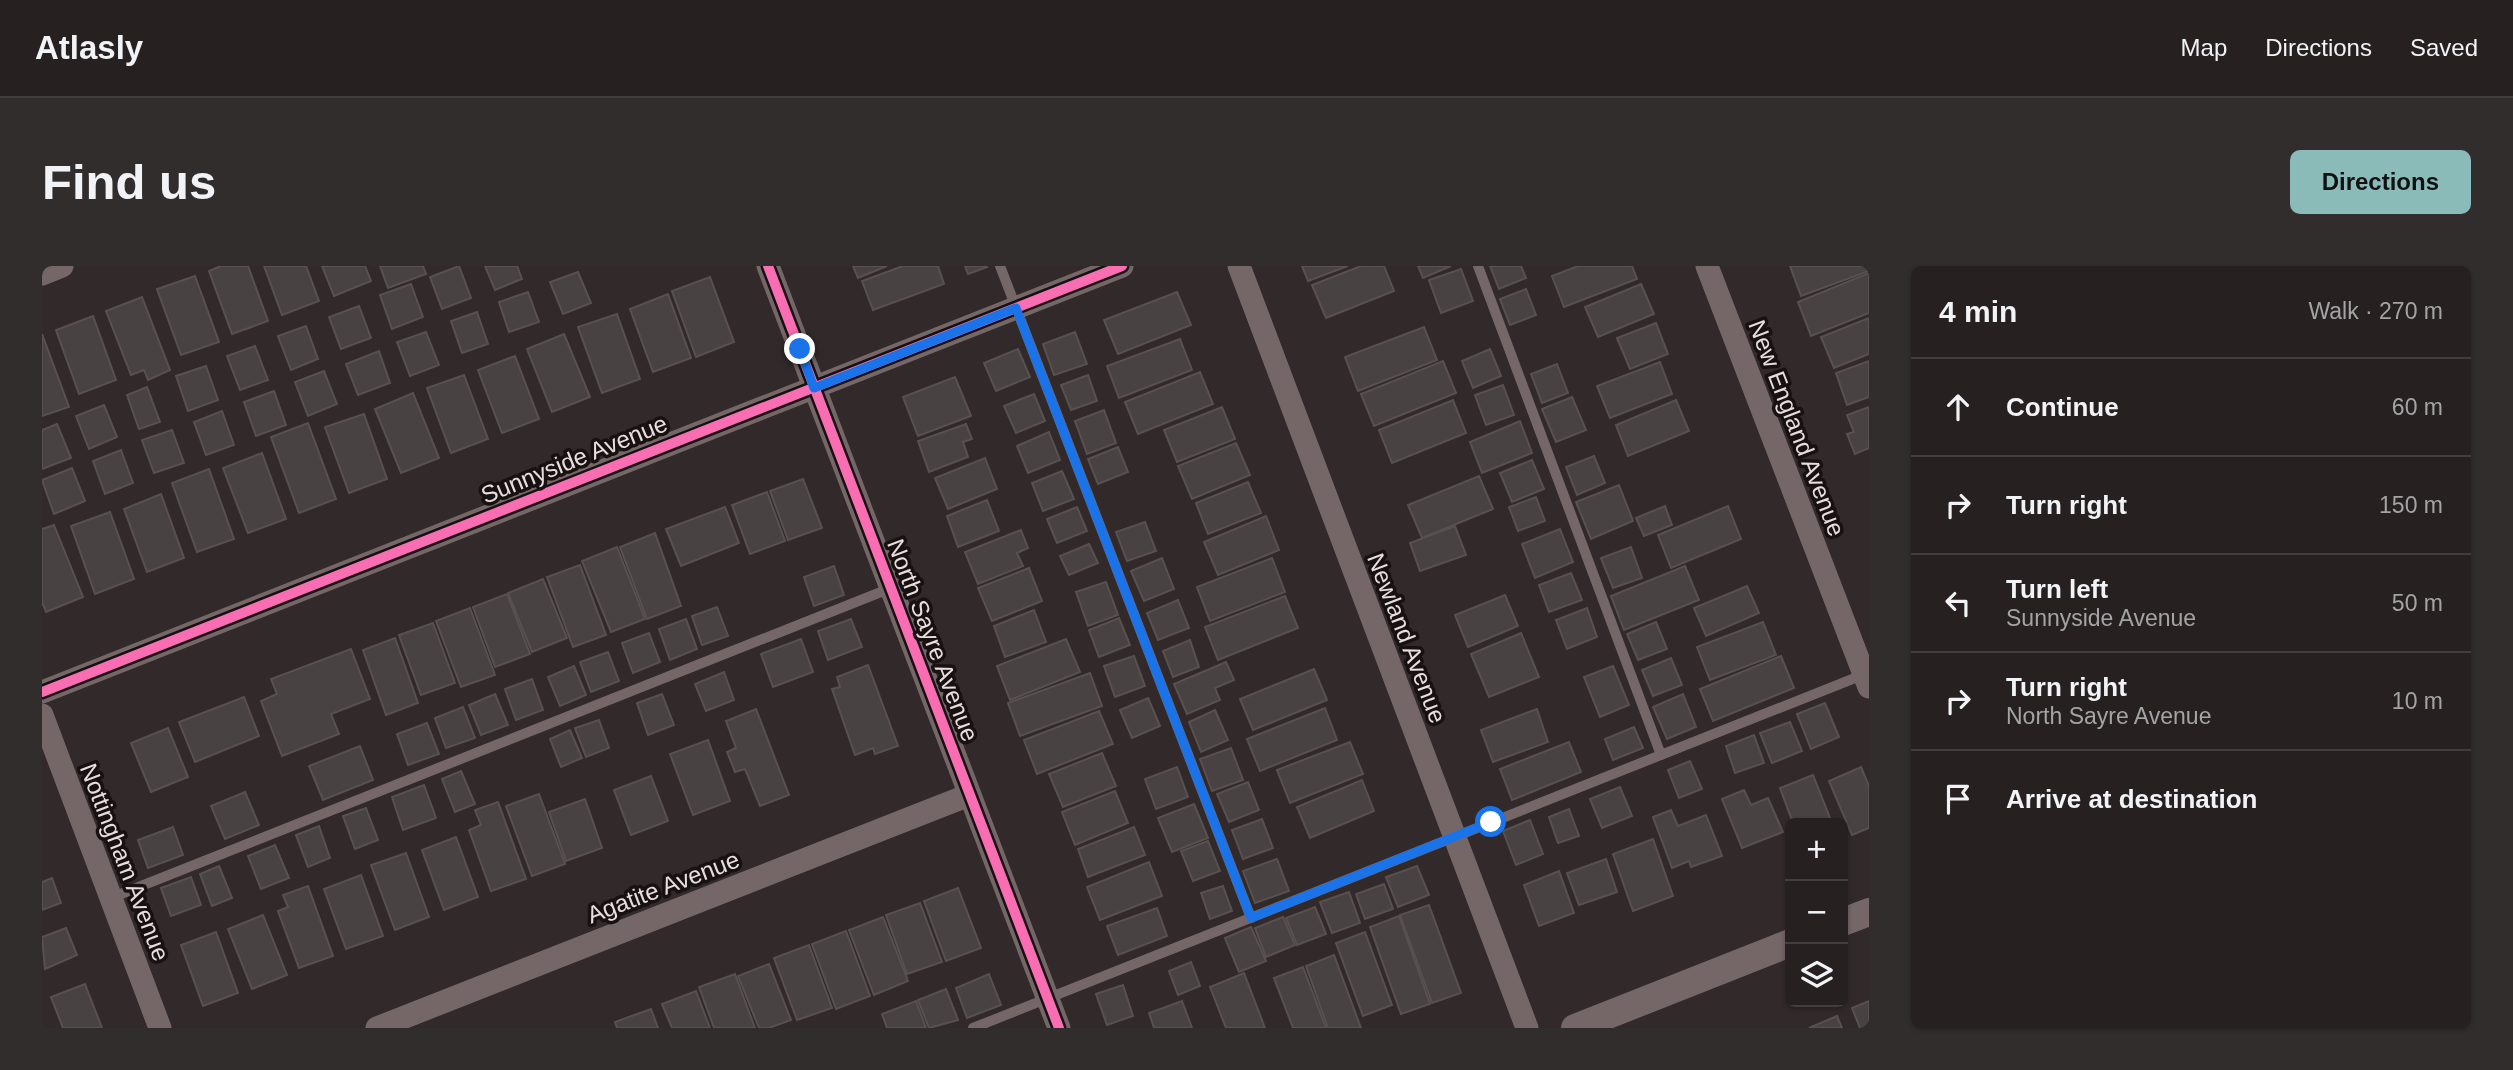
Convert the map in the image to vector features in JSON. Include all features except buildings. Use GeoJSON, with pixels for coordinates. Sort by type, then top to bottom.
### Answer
{"type":"FeatureCollection","features":[{"type":"Feature","properties":{"kind":"street"},"geometry":{"type":"LineString","coordinates":[[42,274],[62,266]]}},
{"type":"Feature","properties":{"kind":"street","name":"North Sayre Avenue"},"geometry":{"type":"LineString","coordinates":[[768,266],[1059,1028]]}},
{"type":"Feature","properties":{"kind":"street","name":"Sunnyside Avenue"},"geometry":{"type":"LineString","coordinates":[[42,692],[1122,266]]}},
{"type":"Feature","properties":{"kind":"street","name":"Newland Avenue"},"geometry":{"type":"LineString","coordinates":[[1239,266],[1527,1028]]}},
{"type":"Feature","properties":{"kind":"street","name":"New England Avenue"},"geometry":{"type":"LineString","coordinates":[[1707,266],[1867,677]]}},
{"type":"Feature","properties":{"kind":"street","name":"Nottingham Avenue"},"geometry":{"type":"LineString","coordinates":[[42,715],[160,1028]]}},
{"type":"Feature","properties":{"kind":"street","name":"Agatite Avenue"},"geometry":{"type":"LineString","coordinates":[[377,1028],[969,795]]}},
{"type":"Feature","properties":{"kind":"street"},"geometry":{"type":"LineString","coordinates":[[1848,920],[1869,912]]}},
{"type":"Feature","properties":{"kind":"street"},"geometry":{"type":"LineString","coordinates":[[1574,1028],[1787,944]]}},
{"type":"Feature","properties":{"kind":"lane"},"geometry":{"type":"LineString","coordinates":[[1000,266],[1251,918]]}},
{"type":"Feature","properties":{"kind":"lane"},"geometry":{"type":"LineString","coordinates":[[1478,266],[1661,755]]}},
{"type":"Feature","properties":{"kind":"lane"},"geometry":{"type":"LineString","coordinates":[[111,898],[891,588]]}},
{"type":"Feature","properties":{"kind":"lane"},"geometry":{"type":"LineString","coordinates":[[973,1028],[1454,836],[1867,677]]}},
{"type":"Feature","properties":{"kind":"cycle path"},"geometry":{"type":"LineString","coordinates":[[768,266],[1059,1028]]}},
{"type":"Feature","properties":{"kind":"cycle path"},"geometry":{"type":"LineString","coordinates":[[42,692],[1122,266]]}},
{"type":"Feature","properties":{"kind":"route"},"geometry":{"type":"LineString","coordinates":[[800,349],[814,388],[1016,308],[1251,918],[1491,822]]}}]}
